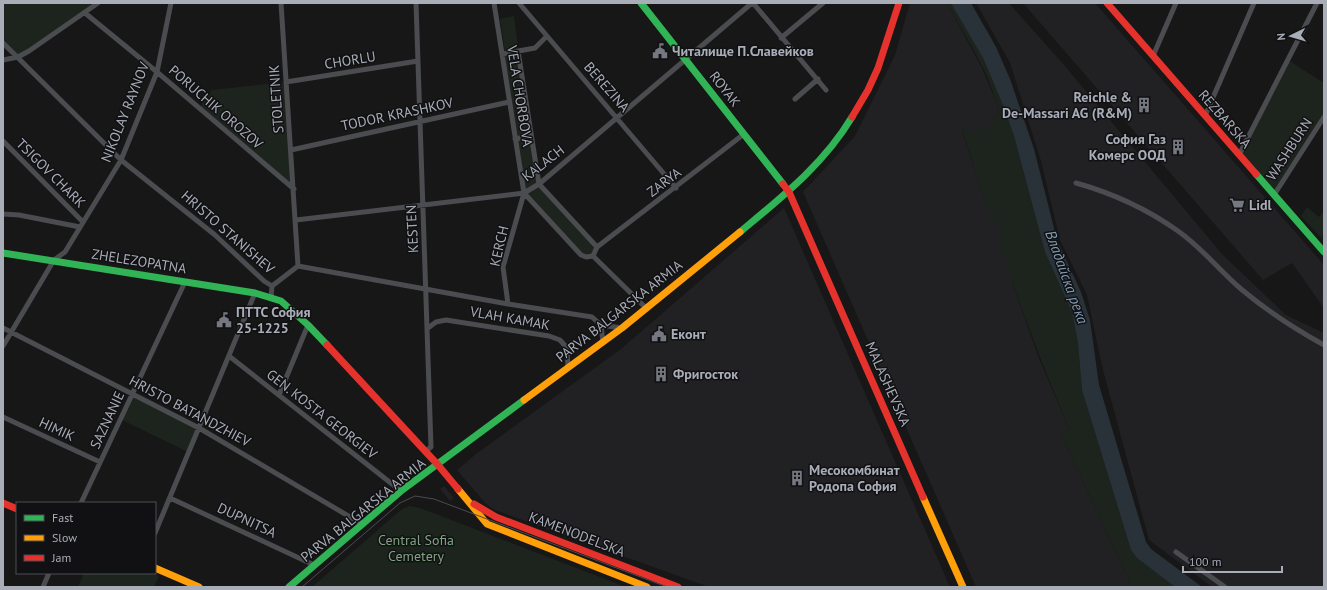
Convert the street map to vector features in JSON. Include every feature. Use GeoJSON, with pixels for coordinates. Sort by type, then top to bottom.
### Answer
{"type":"FeatureCollection","features":[{"type":"Feature","properties":{"kind":"street"},"geometry":{"type":"LineString","coordinates":[[3,60],[18,57],[29,51],[98,3]]}},
{"type":"Feature","properties":{"kind":"street","name":"NIKOLAY RAYNOV"},"geometry":{"type":"LineString","coordinates":[[3,346],[54,260],[65,252],[121,160],[157,72],[171,3]]}},
{"type":"Feature","properties":{"kind":"street","name":"STOLETNIK"},"geometry":{"type":"LineString","coordinates":[[281,3],[298,266]]}},
{"type":"Feature","properties":{"kind":"street","name":"KESTEN"},"geometry":{"type":"LineString","coordinates":[[416,3],[432,446],[426,451]]}},
{"type":"Feature","properties":{"kind":"street","name":"VELA CHORBOVA"},"geometry":{"type":"LineString","coordinates":[[494,3],[524,193]]}},
{"type":"Feature","properties":{"kind":"street","name":"BEREZINA"},"geometry":{"type":"LineString","coordinates":[[519,3],[676,188]]}},
{"type":"Feature","properties":{"kind":"street","name":"ROYAK"},"geometry":{"type":"LineString","coordinates":[[641,3],[789,192]]}},
{"type":"Feature","properties":{"kind":"street"},"geometry":{"type":"LineString","coordinates":[[752,3],[826,90]]}},
{"type":"Feature","properties":{"kind":"street","name":"KALACH"},"geometry":{"type":"LineString","coordinates":[[296,220],[524,193],[539,184],[752,3]]}},
{"type":"Feature","properties":{"kind":"street"},"geometry":{"type":"LineString","coordinates":[[781,38],[823,3]]}},
{"type":"Feature","properties":{"kind":"street","name":"PARVA BALGARSKA ARMIA"},"geometry":{"type":"LineString","coordinates":[[289,587],[401,491],[603,343],[647,309],[789,192],[814,168],[852,120],[878,68],[899,3]]}},
{"type":"Feature","properties":{"kind":"street","name":"REZBARSKA"},"geometry":{"type":"LineString","coordinates":[[1107,3],[1274,195],[1323,248]]}},
{"type":"Feature","properties":{"kind":"street"},"geometry":{"type":"LineString","coordinates":[[1153,56],[1176,3]]}},
{"type":"Feature","properties":{"kind":"street"},"geometry":{"type":"LineString","coordinates":[[1205,116],[1254,3]]}},
{"type":"Feature","properties":{"kind":"street"},"geometry":{"type":"LineString","coordinates":[[1239,155],[1317,3]]}},
{"type":"Feature","properties":{"kind":"street","name":"PORUCHIK OROZOV"},"geometry":{"type":"LineString","coordinates":[[85,13],[157,72],[294,189]]}},
{"type":"Feature","properties":{"kind":"street"},"geometry":{"type":"LineString","coordinates":[[502,54],[535,48],[547,36]]}},
{"type":"Feature","properties":{"kind":"street","name":"HRISTO STANISHEV"},"geometry":{"type":"LineString","coordinates":[[3,42],[121,160],[215,235],[264,281],[272,286],[271,297],[285,304],[308,326],[438,465]]}},
{"type":"Feature","properties":{"kind":"street","name":"VELA CHORBOVA"},"geometry":{"type":"LineString","coordinates":[[518,51],[530,136],[539,184]]}},
{"type":"Feature","properties":{"kind":"street","name":"CHORLU"},"geometry":{"type":"LineString","coordinates":[[286,82],[418,61]]}},
{"type":"Feature","properties":{"kind":"street"},"geometry":{"type":"LineString","coordinates":[[795,100],[818,79]]}},
{"type":"Feature","properties":{"kind":"street","name":"TODOR KRASHKOV"},"geometry":{"type":"LineString","coordinates":[[291,150],[509,102]]}},
{"type":"Feature","properties":{"kind":"street","name":"WASHBURN"},"geometry":{"type":"LineString","coordinates":[[1274,195],[1324,117]]}},
{"type":"Feature","properties":{"kind":"street","name":"ZARYA"},"geometry":{"type":"LineString","coordinates":[[597,247],[676,188],[744,134]]}},
{"type":"Feature","properties":{"kind":"street"},"geometry":{"type":"LineString","coordinates":[[515,139],[530,136]]}},
{"type":"Feature","properties":{"kind":"street","name":"TSIGOV CHARK"},"geometry":{"type":"LineString","coordinates":[[3,141],[81,225]]}},
{"type":"Feature","properties":{"kind":"street"},"geometry":{"type":"LineString","coordinates":[[1076,183],[1120,198],[1149,212],[1173,227],[1196,245],[1241,288],[1295,328],[1324,345]]}},
{"type":"Feature","properties":{"kind":"street"},"geometry":{"type":"LineString","coordinates":[[539,184],[597,247],[592,256]]}},
{"type":"Feature","properties":{"kind":"street","name":"MALASHEVSKA"},"geometry":{"type":"LineString","coordinates":[[789,192],[963,587]]}},
{"type":"Feature","properties":{"kind":"street"},"geometry":{"type":"LineString","coordinates":[[524,193],[581,255],[586,257],[592,256]]}},
{"type":"Feature","properties":{"kind":"street","name":"KERCH"},"geometry":{"type":"LineString","coordinates":[[508,304],[504,268],[524,193]]}},
{"type":"Feature","properties":{"kind":"street"},"geometry":{"type":"LineString","coordinates":[[3,214],[81,225]]}},
{"type":"Feature","properties":{"kind":"street","name":"ZHELEZOPATNA"},"geometry":{"type":"LineString","coordinates":[[3,253],[54,260],[255,293],[271,297]]}},
{"type":"Feature","properties":{"kind":"street"},"geometry":{"type":"LineString","coordinates":[[592,256],[647,309]]}},
{"type":"Feature","properties":{"kind":"street"},"geometry":{"type":"LineString","coordinates":[[272,286],[298,266],[508,304]]}},
{"type":"Feature","properties":{"kind":"street","name":"SAZNANIE"},"geometry":{"type":"LineString","coordinates":[[81,502],[185,282]]}},
{"type":"Feature","properties":{"kind":"street"},"geometry":{"type":"LineString","coordinates":[[156,531],[255,293]]}},
{"type":"Feature","properties":{"kind":"street","name":"VLAH KAMAK"},"geometry":{"type":"LineString","coordinates":[[508,304],[592,317],[601,326],[622,328]]}},
{"type":"Feature","properties":{"kind":"street","name":"VLAH KAMAK"},"geometry":{"type":"LineString","coordinates":[[428,328],[436,322],[446,320],[549,336],[560,340],[567,348],[568,368]]}},
{"type":"Feature","properties":{"kind":"street"},"geometry":{"type":"LineString","coordinates":[[279,395],[308,326]]}},
{"type":"Feature","properties":{"kind":"street"},"geometry":{"type":"LineString","coordinates":[[601,326],[603,343]]}},
{"type":"Feature","properties":{"kind":"street","name":"HRISTO BATANDZHIEV"},"geometry":{"type":"LineString","coordinates":[[3,328],[199,428],[362,524]]}},
{"type":"Feature","properties":{"kind":"street","name":"GEN. KOSTA GEORGIEV"},"geometry":{"type":"LineString","coordinates":[[229,356],[401,491]]}},
{"type":"Feature","properties":{"kind":"street","name":"HIMIK"},"geometry":{"type":"LineString","coordinates":[[3,417],[100,462]]}},
{"type":"Feature","properties":{"kind":"street","name":"KAMENODELSKA"},"geometry":{"type":"LineString","coordinates":[[438,465],[483,520],[492,527],[647,587]]}},
{"type":"Feature","properties":{"kind":"street","name":"DUPNITSA"},"geometry":{"type":"LineString","coordinates":[[170,498],[314,565]]}},
{"type":"Feature","properties":{"kind":"street","name":"KAMENODELSKA"},"geometry":{"type":"LineString","coordinates":[[468,501],[496,517],[678,587]]}},
{"type":"Feature","properties":{"kind":"street"},"geometry":{"type":"LineString","coordinates":[[3,503],[16,509]]}},
{"type":"Feature","properties":{"kind":"street"},"geometry":{"type":"LineString","coordinates":[[1176,552],[1224,587]]}},
{"type":"Feature","properties":{"kind":"street"},"geometry":{"type":"LineString","coordinates":[[156,568],[200,587]]}},
{"type":"Feature","properties":{"kind":"street"},"geometry":{"type":"LineString","coordinates":[[43,587],[49,574]]}},
{"type":"Feature","properties":{"kind":"shaded area"},"geometry":{"type":"Polygon","coordinates":[[[910,3],[947,3],[981,66],[996,101],[999,114],[989,127],[976,132],[962,131],[991,218],[998,221],[1002,226],[1003,233],[1000,243],[1015,290],[1038,356],[1069,429],[1061,434],[1132,587],[976,587],[803,192],[855,136],[895,55],[910,3]]]}},
{"type":"Feature","properties":{"kind":"shaded area"},"geometry":{"type":"Polygon","coordinates":[[[976,3],[1009,3],[1064,65],[1222,254],[1286,315],[1324,333],[1324,587],[1212,587],[1149,540],[1103,370],[1087,295],[1060,240],[1041,161],[1010,63],[976,3]]]}},
{"type":"Feature","properties":{"kind":"shaded area"},"geometry":{"type":"Polygon","coordinates":[[[1023,3],[1095,3],[1324,265],[1324,308],[1292,263],[1263,280],[1023,3]]]}},
{"type":"Feature","properties":{"kind":"shaded area"},"geometry":{"type":"Polygon","coordinates":[[[784,208],[950,587],[709,587],[495,510],[486,504],[457,470],[476,454],[621,349],[784,208]]]}},
{"type":"Feature","properties":{"kind":"shaded area"},"geometry":{"type":"Polygon","coordinates":[[[444,486],[454,498],[450,501],[440,489],[444,486]]]}},
{"type":"Feature","properties":{"kind":"green space"},"geometry":{"type":"Polygon","coordinates":[[[3,3],[98,3],[18,57],[3,43],[3,3]]]}},
{"type":"Feature","properties":{"kind":"green space"},"geometry":{"type":"Polygon","coordinates":[[[947,3],[951,3],[956,10],[983,58],[1003,105],[1014,136],[1045,252],[1072,312],[1078,343],[1082,390],[1131,550],[1137,558],[1175,587],[1132,587],[1061,434],[1069,429],[1028,324],[1001,249],[1000,244],[1002,228],[999,223],[991,219],[962,130],[979,130],[991,124],[999,114],[996,99],[978,57],[947,3]]]}},
{"type":"Feature","properties":{"kind":"green space"},"geometry":{"type":"Polygon","coordinates":[[[514,16],[518,48],[505,51],[500,19],[514,16]]]}},
{"type":"Feature","properties":{"kind":"green space"},"geometry":{"type":"Polygon","coordinates":[[[518,51],[539,184],[597,247],[593,256],[586,257],[524,193],[502,54],[518,51]]]}},
{"type":"Feature","properties":{"kind":"green space"},"geometry":{"type":"Polygon","coordinates":[[[1288,60],[1324,83],[1324,117],[1274,195],[1239,155],[1288,60]]]}},
{"type":"Feature","properties":{"kind":"green space"},"geometry":{"type":"Polygon","coordinates":[[[286,82],[294,189],[199,108],[212,90],[286,82]]]}},
{"type":"Feature","properties":{"kind":"green space"},"geometry":{"type":"Polygon","coordinates":[[[1307,207],[1319,217],[1324,211],[1324,232],[1321,238],[1301,216],[1307,207]]]}},
{"type":"Feature","properties":{"kind":"green space"},"geometry":{"type":"Polygon","coordinates":[[[132,394],[199,428],[188,452],[120,419],[132,394]]]}},
{"type":"Feature","properties":{"kind":"green space","name":"Central Sofia Cemetery"},"geometry":{"type":"Polygon","coordinates":[[[410,506],[420,508],[626,587],[312,587],[402,509],[410,506]]]}},
{"type":"Feature","properties":{"kind":"green space"},"geometry":{"type":"Polygon","coordinates":[[[84,574],[154,574],[159,576],[154,587],[78,587],[84,574]]]}},
{"type":"Feature","properties":{"kind":"water","name":"Владайска река"},"geometry":{"type":"Polygon","coordinates":[[[951,3],[971,3],[996,47],[1010,79],[1034,149],[1057,240],[1081,292],[1090,320],[1099,385],[1146,542],[1151,549],[1202,587],[1175,587],[1137,558],[1131,550],[1082,390],[1078,343],[1072,312],[1045,252],[1014,136],[1003,105],[983,58],[951,3]]]}},
{"type":"Feature","properties":{"kind":"tram line"},"geometry":{"type":"LineString","coordinates":[[302,587],[400,503],[415,496],[434,499],[667,587]]}},
{"type":"Feature","properties":{"kind":"traffic: fast"},"geometry":{"type":"LineString","coordinates":[[641,3],[783,184]]}},
{"type":"Feature","properties":{"kind":"traffic: fast"},"geometry":{"type":"LineString","coordinates":[[740,232],[787,193],[815,165],[829,150],[852,117]]}},
{"type":"Feature","properties":{"kind":"traffic: fast"},"geometry":{"type":"LineString","coordinates":[[1256,174],[1324,252]]}},
{"type":"Feature","properties":{"kind":"traffic: fast"},"geometry":{"type":"LineString","coordinates":[[3,253],[255,293],[281,301],[308,325],[327,345]]}},
{"type":"Feature","properties":{"kind":"traffic: fast"},"geometry":{"type":"LineString","coordinates":[[289,587],[401,491],[524,400]]}},
{"type":"Feature","properties":{"kind":"traffic: slow"},"geometry":{"type":"LineString","coordinates":[[524,400],[622,328],[740,232]]}},
{"type":"Feature","properties":{"kind":"traffic: slow"},"geometry":{"type":"LineString","coordinates":[[458,489],[487,524],[647,587]]}},
{"type":"Feature","properties":{"kind":"traffic: slow"},"geometry":{"type":"LineString","coordinates":[[923,497],[963,587]]}},
{"type":"Feature","properties":{"kind":"traffic: slow"},"geometry":{"type":"LineString","coordinates":[[156,568],[199,587]]}},
{"type":"Feature","properties":{"kind":"traffic: jam"},"geometry":{"type":"LineString","coordinates":[[852,117],[868,90],[878,68],[899,3]]}},
{"type":"Feature","properties":{"kind":"traffic: jam"},"geometry":{"type":"LineString","coordinates":[[1107,3],[1256,174]]}},
{"type":"Feature","properties":{"kind":"traffic: jam"},"geometry":{"type":"LineString","coordinates":[[783,184],[789,192],[923,497]]}},
{"type":"Feature","properties":{"kind":"traffic: jam"},"geometry":{"type":"LineString","coordinates":[[327,345],[438,465],[458,489]]}},
{"type":"Feature","properties":{"kind":"traffic: jam"},"geometry":{"type":"LineString","coordinates":[[3,503],[16,509]]}},
{"type":"Feature","properties":{"kind":"traffic: jam"},"geometry":{"type":"LineString","coordinates":[[474,504],[496,517],[678,587]]}},
{"type":"Feature","properties":{"kind":"place","name":"Читалище П.Славейков"},"geometry":{"type":"Point","coordinates":[660,51]}},
{"type":"Feature","properties":{"kind":"place","name":"Reichle & De-Massari AG (R&M)"},"geometry":{"type":"Point","coordinates":[1144,105]}},
{"type":"Feature","properties":{"kind":"place","name":"София Газ Комерс ООД"},"geometry":{"type":"Point","coordinates":[1178,147]}},
{"type":"Feature","properties":{"kind":"place","name":"Lidl"},"geometry":{"type":"Point","coordinates":[1237,205]}},
{"type":"Feature","properties":{"kind":"place","name":"ПТТС София 25-1225"},"geometry":{"type":"Point","coordinates":[224,320]}},
{"type":"Feature","properties":{"kind":"place","name":"Еконт"},"geometry":{"type":"Point","coordinates":[659,334]}},
{"type":"Feature","properties":{"kind":"place","name":"Фригосток"},"geometry":{"type":"Point","coordinates":[661,374]}},
{"type":"Feature","properties":{"kind":"place","name":"Месокомбинат Родопа София"},"geometry":{"type":"Point","coordinates":[797,478]}}]}
